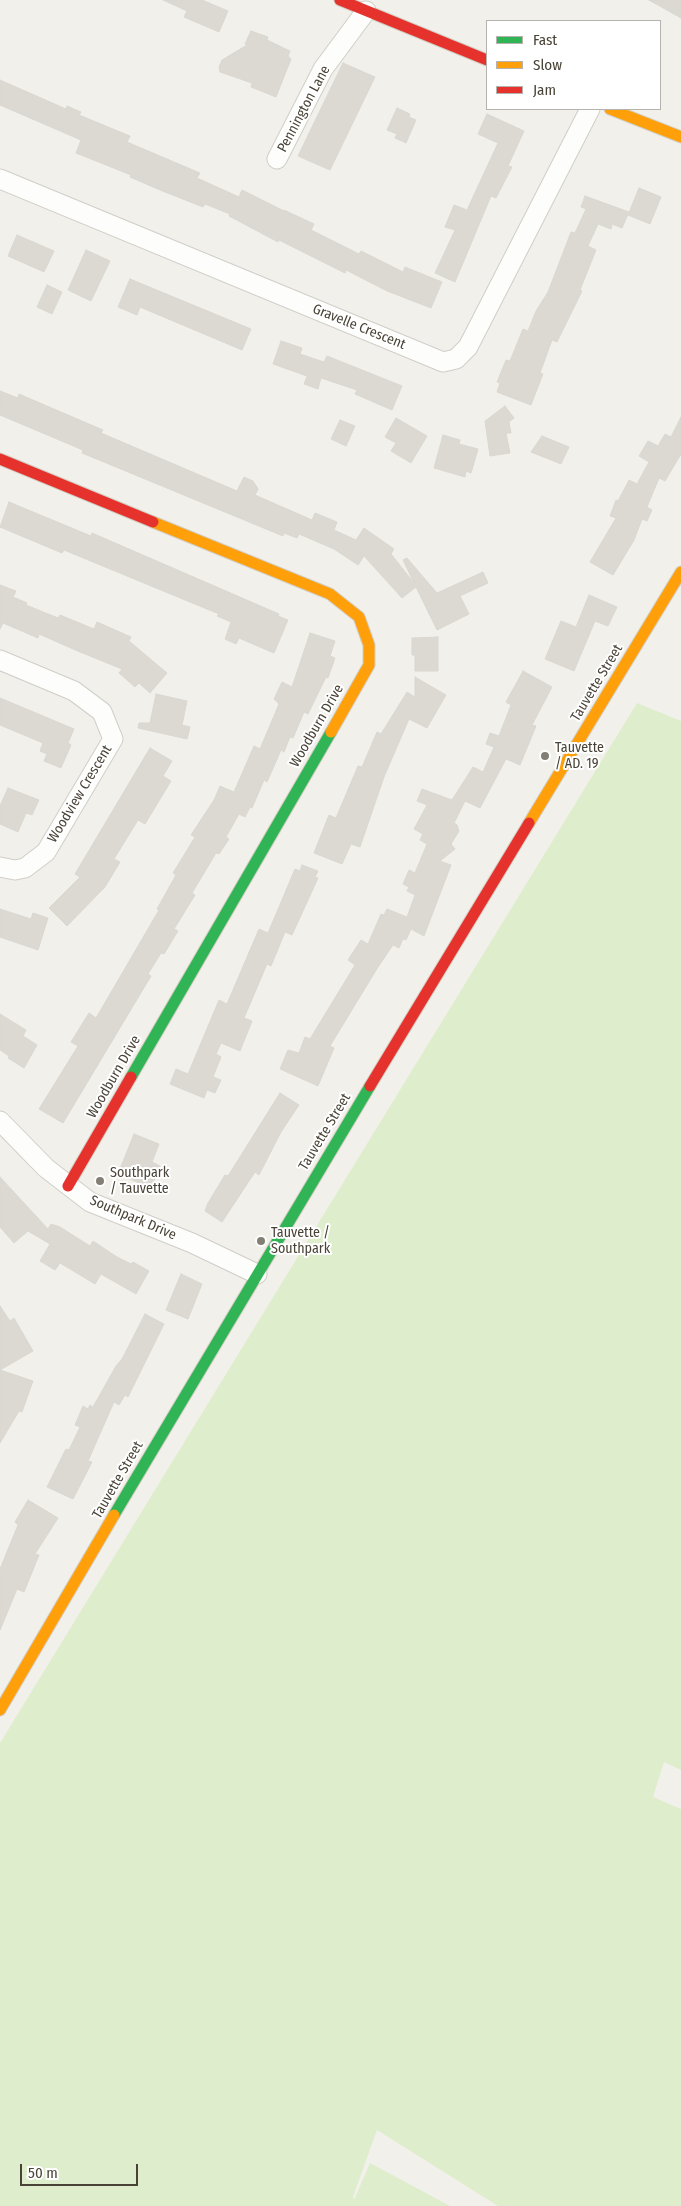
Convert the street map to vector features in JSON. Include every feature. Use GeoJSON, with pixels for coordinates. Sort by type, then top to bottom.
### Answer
{"type":"FeatureCollection","features":[{"type":"Feature","properties":{"kind":"street"},"geometry":{"type":"LineString","coordinates":[[340,0],[374,8],[486,60]]}},
{"type":"Feature","properties":{"kind":"street","name":"Pennington Lane"},"geometry":{"type":"LineString","coordinates":[[277,159],[324,69],[374,8]]}},
{"type":"Feature","properties":{"kind":"street","name":"Gravelle Crescent"},"geometry":{"type":"LineString","coordinates":[[0,179],[443,362],[456,359],[468,347],[589,110]]}},
{"type":"Feature","properties":{"kind":"street"},"geometry":{"type":"LineString","coordinates":[[613,110],[681,137]]}},
{"type":"Feature","properties":{"kind":"street","name":"Woodburn Drive"},"geometry":{"type":"LineString","coordinates":[[0,459],[330,594],[358,617],[369,645],[369,665],[358,686],[68,1186]]}},
{"type":"Feature","properties":{"kind":"street","name":"Tauvette Street"},"geometry":{"type":"LineString","coordinates":[[0,1710],[257,1274],[681,572]]}},
{"type":"Feature","properties":{"kind":"street","name":"Woodview Crescent"},"geometry":{"type":"LineString","coordinates":[[0,660],[74,691],[102,712],[114,738],[46,852],[25,868],[15,870],[0,867]]}},
{"type":"Feature","properties":{"kind":"street","name":"Southpark Drive"},"geometry":{"type":"LineString","coordinates":[[0,1121],[46,1168],[90,1202],[192,1243],[257,1274]]}},
{"type":"Feature","properties":{"kind":"green space"},"geometry":{"type":"Polygon","coordinates":[[[637,703],[681,721],[681,1770],[664,1762],[653,1797],[681,1809],[681,2206],[498,2206],[377,2130],[353,2197],[354,2200],[370,2163],[450,2206],[0,2206],[0,1743],[637,703]]]}},
{"type":"Feature","properties":{"kind":"building"},"geometry":{"type":"Polygon","coordinates":[[[163,0],[202,0],[228,11],[219,32],[184,17],[187,11],[163,0]]]}},
{"type":"Feature","properties":{"kind":"building"},"geometry":{"type":"Polygon","coordinates":[[[649,0],[681,0],[681,18],[649,0]]]}},
{"type":"Feature","properties":{"kind":"building"},"geometry":{"type":"Polygon","coordinates":[[[251,31],[268,37],[267,40],[290,51],[288,56],[291,59],[276,97],[251,87],[252,83],[220,72],[219,67],[222,60],[247,45],[245,44],[251,31]]]}},
{"type":"Feature","properties":{"kind":"building"},"geometry":{"type":"Polygon","coordinates":[[[343,63],[375,77],[330,170],[298,156],[343,63]]]}},
{"type":"Feature","properties":{"kind":"building"},"geometry":{"type":"Polygon","coordinates":[[[0,80],[66,109],[67,106],[81,112],[79,115],[130,136],[127,142],[200,173],[197,178],[239,197],[242,190],[314,224],[311,230],[359,254],[361,251],[403,272],[405,267],[442,282],[431,308],[387,291],[346,270],[345,273],[279,240],[278,242],[229,216],[230,214],[205,204],[203,207],[160,190],[130,177],[131,175],[76,153],[81,140],[0,105],[0,80]]]}},
{"type":"Feature","properties":{"kind":"building"},"geometry":{"type":"Polygon","coordinates":[[[397,108],[410,114],[409,117],[416,120],[406,143],[395,138],[397,134],[387,130],[397,108]]]}},
{"type":"Feature","properties":{"kind":"building"},"geometry":{"type":"Polygon","coordinates":[[[487,114],[524,131],[508,166],[512,167],[496,198],[491,196],[455,282],[435,273],[455,230],[445,227],[454,205],[467,210],[498,143],[478,134],[487,114]]]}},
{"type":"Feature","properties":{"kind":"building"},"geometry":{"type":"Polygon","coordinates":[[[639,188],[661,197],[650,224],[628,215],[639,188]]]}},
{"type":"Feature","properties":{"kind":"building"},"geometry":{"type":"Polygon","coordinates":[[[585,196],[629,212],[622,228],[612,224],[611,229],[598,224],[588,246],[596,250],[580,290],[582,291],[557,342],[552,340],[540,373],[543,374],[531,405],[497,392],[500,383],[497,382],[506,360],[510,361],[523,329],[528,331],[536,311],[548,292],[571,232],[575,233],[586,209],[581,207],[585,196]]]}},
{"type":"Feature","properties":{"kind":"building"},"geometry":{"type":"Polygon","coordinates":[[[17,235],[54,251],[44,272],[8,256],[17,235]]]}},
{"type":"Feature","properties":{"kind":"building"},"geometry":{"type":"Polygon","coordinates":[[[86,250],[110,261],[91,301],[68,290],[86,250]]]}},
{"type":"Feature","properties":{"kind":"building"},"geometry":{"type":"Polygon","coordinates":[[[130,279],[251,329],[242,350],[140,307],[137,315],[118,307],[130,279]]]}},
{"type":"Feature","properties":{"kind":"building"},"geometry":{"type":"Polygon","coordinates":[[[47,285],[62,292],[52,314],[37,307],[47,285]]]}},
{"type":"Feature","properties":{"kind":"building"},"geometry":{"type":"Polygon","coordinates":[[[281,341],[302,348],[300,354],[324,362],[327,356],[402,386],[392,410],[355,394],[357,390],[321,378],[318,389],[304,384],[307,376],[273,364],[281,341]]]}},
{"type":"Feature","properties":{"kind":"building"},"geometry":{"type":"Polygon","coordinates":[[[0,391],[18,398],[19,394],[103,430],[101,433],[237,491],[244,477],[253,481],[258,489],[255,495],[312,520],[315,513],[337,522],[334,530],[356,540],[364,528],[394,549],[391,554],[414,583],[403,560],[407,558],[437,593],[483,572],[488,583],[460,596],[469,614],[437,630],[416,587],[402,598],[364,556],[358,565],[334,549],[299,534],[297,538],[284,533],[283,536],[82,453],[83,450],[0,415],[0,391]]]}},
{"type":"Feature","properties":{"kind":"building"},"geometry":{"type":"Polygon","coordinates":[[[505,406],[514,418],[509,422],[511,433],[506,433],[510,453],[490,456],[485,421],[505,406]]]}},
{"type":"Feature","properties":{"kind":"building"},"geometry":{"type":"Polygon","coordinates":[[[681,417],[681,454],[665,481],[659,478],[647,507],[652,510],[647,521],[642,519],[634,540],[613,575],[590,562],[616,518],[610,516],[616,500],[618,501],[629,480],[637,484],[649,462],[639,456],[648,441],[658,446],[665,434],[671,437],[681,417]]]}},
{"type":"Feature","properties":{"kind":"building"},"geometry":{"type":"Polygon","coordinates":[[[396,418],[427,436],[411,463],[391,451],[396,443],[385,437],[396,418]]]}},
{"type":"Feature","properties":{"kind":"building"},"geometry":{"type":"Polygon","coordinates":[[[340,420],[355,426],[346,446],[331,439],[340,420]]]}},
{"type":"Feature","properties":{"kind":"building"},"geometry":{"type":"Polygon","coordinates":[[[443,435],[460,440],[459,444],[478,449],[471,473],[466,471],[465,477],[434,468],[443,435]]]}},
{"type":"Feature","properties":{"kind":"building"},"geometry":{"type":"Polygon","coordinates":[[[542,436],[569,447],[561,464],[531,452],[542,436]]]}},
{"type":"Feature","properties":{"kind":"building"},"geometry":{"type":"Polygon","coordinates":[[[9,502],[91,536],[92,533],[279,614],[278,616],[288,620],[274,653],[239,638],[236,644],[225,639],[231,622],[217,616],[219,614],[64,550],[62,553],[0,527],[9,502]]]}},
{"type":"Feature","properties":{"kind":"building"},"geometry":{"type":"Polygon","coordinates":[[[0,585],[16,591],[13,597],[27,603],[26,605],[58,618],[60,615],[94,629],[97,622],[131,637],[129,641],[167,673],[150,693],[139,683],[135,687],[119,673],[122,669],[39,634],[38,638],[3,623],[0,629],[0,585]]]}},
{"type":"Feature","properties":{"kind":"building"},"geometry":{"type":"Polygon","coordinates":[[[589,595],[617,607],[608,626],[595,621],[574,671],[545,659],[561,621],[576,627],[589,595]]]}},
{"type":"Feature","properties":{"kind":"building"},"geometry":{"type":"Polygon","coordinates":[[[310,633],[335,641],[330,656],[335,658],[328,678],[326,677],[308,714],[304,712],[293,738],[290,737],[284,752],[281,750],[267,782],[264,780],[252,808],[250,807],[245,817],[239,814],[226,837],[229,839],[219,854],[216,853],[192,893],[195,895],[174,929],[178,931],[164,954],[161,953],[148,974],[151,976],[63,1123],[39,1109],[78,1046],[71,1042],[89,1013],[96,1018],[159,910],[157,909],[176,875],[173,873],[195,837],[191,835],[214,800],[220,786],[234,792],[254,746],[260,749],[279,704],[274,699],[282,682],[292,687],[310,633]]]}},
{"type":"Feature","properties":{"kind":"building"},"geometry":{"type":"Polygon","coordinates":[[[438,637],[438,671],[415,671],[415,655],[412,655],[412,638],[438,637]]]}},
{"type":"Feature","properties":{"kind":"building"},"geometry":{"type":"Polygon","coordinates":[[[523,671],[552,687],[532,725],[536,726],[520,765],[506,759],[480,808],[465,801],[454,823],[459,831],[451,844],[455,849],[440,861],[451,865],[424,936],[411,929],[406,940],[403,939],[399,948],[393,945],[330,1046],[334,1048],[318,1086],[280,1069],[288,1050],[299,1053],[305,1037],[310,1039],[355,965],[348,960],[361,940],[368,944],[381,914],[384,915],[387,909],[407,917],[415,895],[407,891],[409,887],[403,884],[409,870],[415,873],[427,844],[420,840],[423,834],[414,829],[427,805],[417,801],[422,789],[452,800],[473,767],[483,772],[494,747],[486,744],[490,733],[499,736],[511,705],[506,702],[523,671]]]}},
{"type":"Feature","properties":{"kind":"building"},"geometry":{"type":"Polygon","coordinates":[[[415,677],[446,695],[427,728],[409,719],[384,777],[360,847],[351,844],[342,864],[314,853],[329,815],[336,818],[358,766],[362,767],[377,732],[381,734],[407,692],[415,697],[415,677]]]}},
{"type":"Feature","properties":{"kind":"building"},"geometry":{"type":"Polygon","coordinates":[[[156,694],[187,701],[182,725],[190,727],[187,739],[138,728],[139,723],[150,723],[156,694]]]}},
{"type":"Feature","properties":{"kind":"building"},"geometry":{"type":"Polygon","coordinates":[[[0,698],[74,729],[68,743],[71,745],[61,768],[44,761],[47,754],[40,751],[43,743],[0,725],[0,698]]]}},
{"type":"Feature","properties":{"kind":"building"},"geometry":{"type":"Polygon","coordinates":[[[150,748],[172,761],[163,776],[171,781],[145,824],[138,820],[114,859],[120,862],[105,887],[67,926],[49,908],[80,877],[75,874],[150,748]]]}},
{"type":"Feature","properties":{"kind":"building"},"geometry":{"type":"Polygon","coordinates":[[[8,788],[39,800],[32,815],[26,813],[18,832],[0,824],[0,806],[8,788]]]}},
{"type":"Feature","properties":{"kind":"building"},"geometry":{"type":"Polygon","coordinates":[[[302,865],[318,871],[315,877],[318,878],[292,935],[285,932],[271,966],[267,964],[244,1018],[252,1021],[240,1051],[221,1043],[216,1054],[221,1057],[213,1077],[221,1080],[215,1093],[207,1090],[204,1098],[170,1084],[176,1069],[188,1074],[219,1000],[227,1004],[259,929],[268,933],[295,869],[300,871],[302,865]]]}},
{"type":"Feature","properties":{"kind":"building"},"geometry":{"type":"Polygon","coordinates":[[[0,909],[31,919],[33,913],[48,918],[38,950],[0,937],[0,909]]]}},
{"type":"Feature","properties":{"kind":"building"},"geometry":{"type":"Polygon","coordinates":[[[0,1014],[26,1030],[23,1036],[37,1045],[24,1068],[8,1058],[9,1056],[0,1050],[0,1014]]]}},
{"type":"Feature","properties":{"kind":"building"},"geometry":{"type":"Polygon","coordinates":[[[280,1093],[299,1105],[281,1132],[259,1175],[255,1172],[222,1222],[205,1211],[208,1203],[225,1175],[228,1176],[280,1093]]]}},
{"type":"Feature","properties":{"kind":"building"},"geometry":{"type":"Polygon","coordinates":[[[134,1134],[159,1144],[152,1162],[160,1166],[151,1188],[118,1174],[134,1134]]]}},
{"type":"Feature","properties":{"kind":"building"},"geometry":{"type":"Polygon","coordinates":[[[0,1177],[48,1229],[51,1224],[60,1227],[90,1246],[93,1241],[117,1257],[131,1264],[133,1262],[149,1271],[136,1294],[101,1274],[95,1284],[60,1263],[55,1270],[40,1261],[50,1244],[28,1231],[14,1243],[0,1227],[0,1177]]]}},
{"type":"Feature","properties":{"kind":"building"},"geometry":{"type":"Polygon","coordinates":[[[181,1274],[202,1284],[188,1319],[166,1310],[181,1274]]]}},
{"type":"Feature","properties":{"kind":"building"},"geometry":{"type":"Polygon","coordinates":[[[0,1306],[10,1321],[14,1318],[33,1351],[0,1370],[0,1306]]]}},
{"type":"Feature","properties":{"kind":"building"},"geometry":{"type":"Polygon","coordinates":[[[145,1314],[164,1324],[128,1397],[125,1395],[119,1405],[114,1402],[88,1461],[92,1462],[73,1499],[47,1487],[66,1449],[69,1450],[80,1427],[75,1425],[83,1406],[88,1409],[90,1405],[93,1407],[116,1366],[122,1359],[145,1314]]]}},
{"type":"Feature","properties":{"kind":"building"},"geometry":{"type":"Polygon","coordinates":[[[0,1370],[33,1381],[22,1412],[19,1411],[0,1443],[0,1370]]]}},
{"type":"Feature","properties":{"kind":"building"},"geometry":{"type":"Polygon","coordinates":[[[28,1500],[58,1518],[35,1554],[39,1555],[24,1592],[17,1589],[0,1630],[0,1569],[18,1525],[15,1522],[28,1500]]]}},
{"type":"Feature","properties":{"kind":"traffic: fast"},"geometry":{"type":"LineString","coordinates":[[131,1077],[331,732]]}},
{"type":"Feature","properties":{"kind":"traffic: fast"},"geometry":{"type":"LineString","coordinates":[[114,1515],[370,1086]]}},
{"type":"Feature","properties":{"kind":"traffic: slow"},"geometry":{"type":"LineString","coordinates":[[613,110],[681,137]]}},
{"type":"Feature","properties":{"kind":"traffic: slow"},"geometry":{"type":"LineString","coordinates":[[153,522],[330,594],[359,617],[369,645],[369,665],[331,732]]}},
{"type":"Feature","properties":{"kind":"traffic: slow"},"geometry":{"type":"LineString","coordinates":[[529,823],[681,572]]}},
{"type":"Feature","properties":{"kind":"traffic: slow"},"geometry":{"type":"LineString","coordinates":[[0,1710],[114,1515]]}},
{"type":"Feature","properties":{"kind":"traffic: jam"},"geometry":{"type":"LineString","coordinates":[[340,0],[486,60]]}},
{"type":"Feature","properties":{"kind":"traffic: jam"},"geometry":{"type":"LineString","coordinates":[[0,459],[153,522]]}},
{"type":"Feature","properties":{"kind":"traffic: jam"},"geometry":{"type":"LineString","coordinates":[[370,1086],[529,823]]}},
{"type":"Feature","properties":{"kind":"traffic: jam"},"geometry":{"type":"LineString","coordinates":[[68,1186],[131,1077]]}},
{"type":"Feature","properties":{"kind":"place","name":"Tauvette / AD. 19"},"geometry":{"type":"Point","coordinates":[545,756]}},
{"type":"Feature","properties":{"kind":"place","name":"Southpark / Tauvette"},"geometry":{"type":"Point","coordinates":[100,1181]}},
{"type":"Feature","properties":{"kind":"place","name":"Tauvette / Southpark"},"geometry":{"type":"Point","coordinates":[261,1241]}}]}
